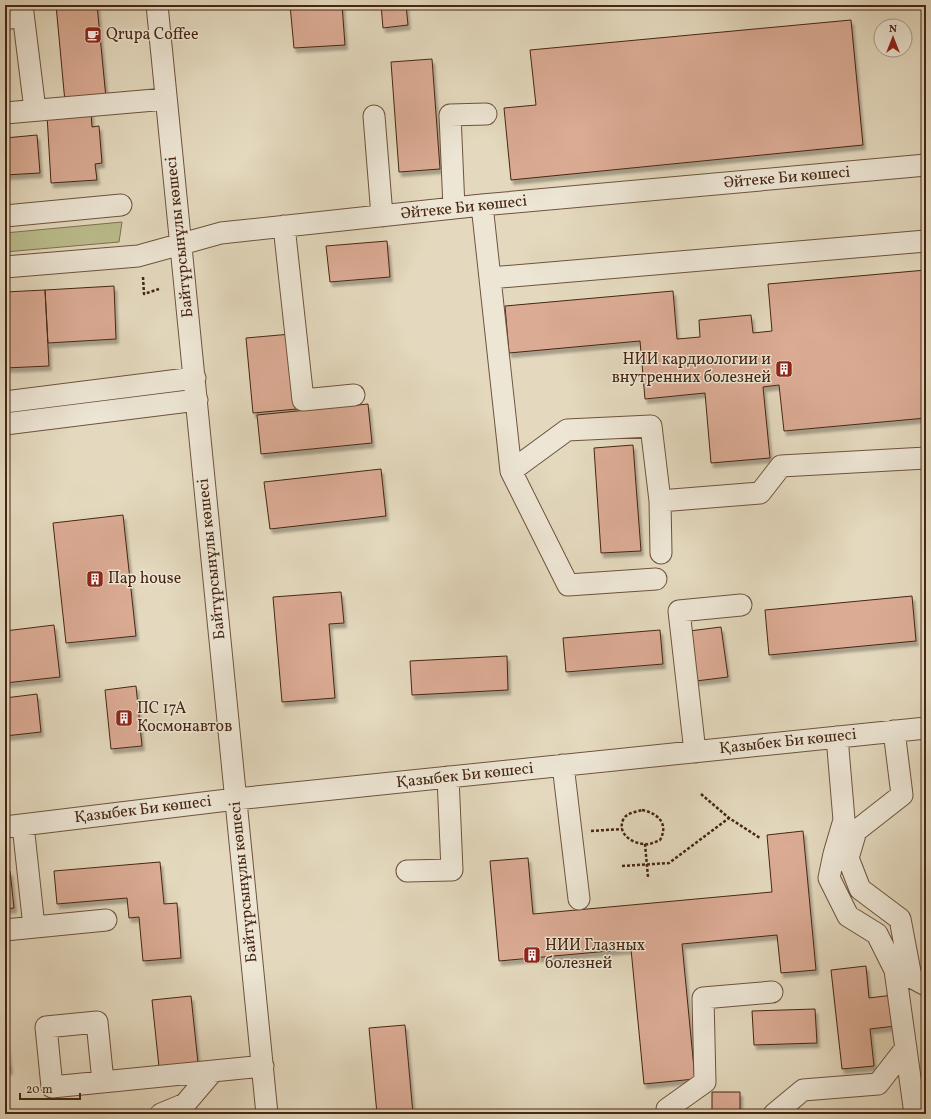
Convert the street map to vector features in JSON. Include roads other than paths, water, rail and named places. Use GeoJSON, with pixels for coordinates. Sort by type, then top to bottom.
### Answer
{"type":"FeatureCollection","features":[{"type":"Feature","properties":{"kind":"street","name":"Байтұрсынұлы көшесі"},"geometry":{"type":"LineString","coordinates":[[157,5],[267,1114]]}},
{"type":"Feature","properties":{"kind":"street"},"geometry":{"type":"LineString","coordinates":[[17,13],[35,110]]}},
{"type":"Feature","properties":{"kind":"street"},"geometry":{"type":"LineString","coordinates":[[5,113],[166,99]]}},
{"type":"Feature","properties":{"kind":"street"},"geometry":{"type":"LineString","coordinates":[[454,208],[450,115],[486,114]]}},
{"type":"Feature","properties":{"kind":"street"},"geometry":{"type":"LineString","coordinates":[[374,116],[382,216]]}},
{"type":"Feature","properties":{"kind":"street","name":"Әйтеке Би көшесі"},"geometry":{"type":"LineString","coordinates":[[5,267],[138,256],[221,232],[482,205],[926,165]]}},
{"type":"Feature","properties":{"kind":"street"},"geometry":{"type":"LineString","coordinates":[[5,216],[121,205]]}},
{"type":"Feature","properties":{"kind":"street"},"geometry":{"type":"LineString","coordinates":[[482,205],[511,471],[568,585],[656,579]]}},
{"type":"Feature","properties":{"kind":"street"},"geometry":{"type":"LineString","coordinates":[[284,226],[303,400],[354,395]]}},
{"type":"Feature","properties":{"kind":"street"},"geometry":{"type":"LineString","coordinates":[[490,278],[926,241]]}},
{"type":"Feature","properties":{"kind":"street"},"geometry":{"type":"LineString","coordinates":[[5,402],[195,378]]}},
{"type":"Feature","properties":{"kind":"street"},"geometry":{"type":"LineString","coordinates":[[5,424],[197,400]]}},
{"type":"Feature","properties":{"kind":"street"},"geometry":{"type":"LineString","coordinates":[[511,471],[567,430],[651,426],[660,501],[661,553]]}},
{"type":"Feature","properties":{"kind":"street"},"geometry":{"type":"LineString","coordinates":[[660,501],[760,493],[781,466],[926,458]]}},
{"type":"Feature","properties":{"kind":"street"},"geometry":{"type":"LineString","coordinates":[[695,752],[679,611],[741,605]]}},
{"type":"Feature","properties":{"kind":"street","name":"Қазыбек Би көшесі"},"geometry":{"type":"LineString","coordinates":[[14,826],[236,799],[926,728]]}},
{"type":"Feature","properties":{"kind":"street"},"geometry":{"type":"LineString","coordinates":[[894,731],[902,795],[856,831],[848,858],[860,889],[900,919],[911,978],[926,985]]}},
{"type":"Feature","properties":{"kind":"street"},"geometry":{"type":"LineString","coordinates":[[837,737],[844,820],[834,854],[830,878],[848,916],[877,934],[895,970],[915,1114]]}},
{"type":"Feature","properties":{"kind":"street"},"geometry":{"type":"LineString","coordinates":[[563,765],[579,900]]}},
{"type":"Feature","properties":{"kind":"street"},"geometry":{"type":"LineString","coordinates":[[407,871],[452,870],[448,777]]}},
{"type":"Feature","properties":{"kind":"street"},"geometry":{"type":"LineString","coordinates":[[14,826],[34,927]]}},
{"type":"Feature","properties":{"kind":"street"},"geometry":{"type":"LineString","coordinates":[[5,930],[106,920]]}},
{"type":"Feature","properties":{"kind":"street"},"geometry":{"type":"LineString","coordinates":[[667,1114],[667,1109],[705,1082],[703,998],[772,992]]}},
{"type":"Feature","properties":{"kind":"street"},"geometry":{"type":"LineString","coordinates":[[774,1114],[803,1090],[878,1084],[906,1048]]}},
{"type":"Feature","properties":{"kind":"street"},"geometry":{"type":"LineString","coordinates":[[103,1082],[263,1066]]}},
{"type":"Feature","properties":{"kind":"street"},"geometry":{"type":"LineString","coordinates":[[161,1114],[185,1104],[213,1070]]}},
{"type":"Feature","properties":{"kind":"place","name":"Qrupa Coffee"},"geometry":{"type":"Point","coordinates":[93,35]}},
{"type":"Feature","properties":{"kind":"place","name":"НИИ кардиологии и внутренних болезней"},"geometry":{"type":"Point","coordinates":[784,369]}},
{"type":"Feature","properties":{"kind":"place","name":"Пар house"},"geometry":{"type":"Point","coordinates":[95,579]}},
{"type":"Feature","properties":{"kind":"place","name":"ПС 17А Космонавтов"},"geometry":{"type":"Point","coordinates":[124,718]}},
{"type":"Feature","properties":{"kind":"place","name":"НИИ Глазных болезней"},"geometry":{"type":"Point","coordinates":[532,955]}}]}
